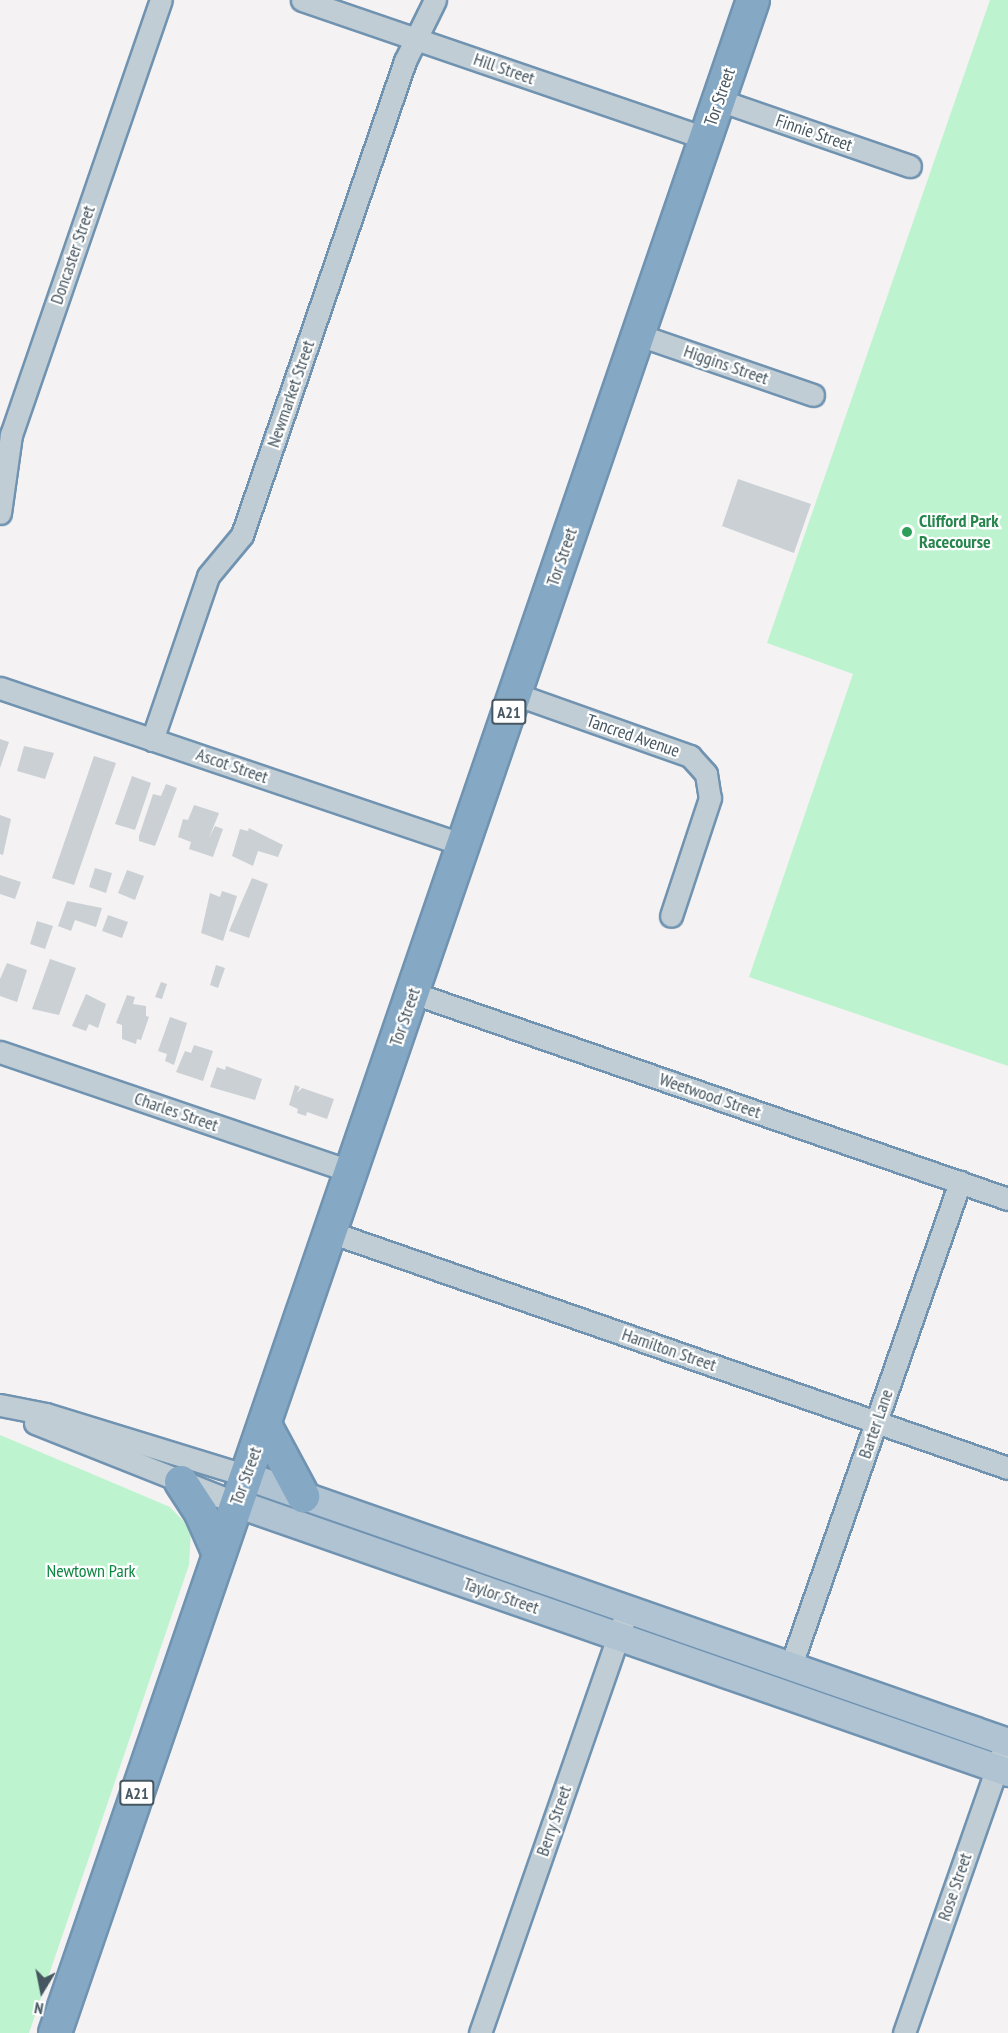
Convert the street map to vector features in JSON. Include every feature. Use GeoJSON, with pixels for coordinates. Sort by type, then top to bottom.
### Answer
{"type":"FeatureCollection","features":[{"type":"Feature","properties":{"kind":"highway","name":"Tor Street"},"geometry":{"type":"LineString","coordinates":[[56,2033],[753,0]]}},
{"type":"Feature","properties":{"kind":"highway"},"geometry":{"type":"LineString","coordinates":[[265,1425],[303,1496]]}},
{"type":"Feature","properties":{"kind":"highway"},"geometry":{"type":"LineString","coordinates":[[181,1482],[201,1513],[219,1554]]}},
{"type":"Feature","properties":{"kind":"main road","name":"Taylor Street"},"geometry":{"type":"LineString","coordinates":[[241,1490],[303,1496],[1007,1741]]}},
{"type":"Feature","properties":{"kind":"main road","name":"Taylor Street"},"geometry":{"type":"LineString","coordinates":[[241,1490],[618,1635],[1002,1770]]}},
{"type":"Feature","properties":{"kind":"street","name":"Doncaster Street"},"geometry":{"type":"LineString","coordinates":[[0,513],[11,435],[160,0]]}},
{"type":"Feature","properties":{"kind":"street","name":"Hill Street"},"geometry":{"type":"LineString","coordinates":[[302,0],[706,138]]}},
{"type":"Feature","properties":{"kind":"street","name":"Newmarket Street"},"geometry":{"type":"LineString","coordinates":[[152,740],[208,576],[242,535],[405,60],[435,0]]}},
{"type":"Feature","properties":{"kind":"street","name":"Finnie Street"},"geometry":{"type":"LineString","coordinates":[[719,100],[910,166]]}},
{"type":"Feature","properties":{"kind":"street","name":"Higgins Street"},"geometry":{"type":"LineString","coordinates":[[639,335],[813,395]]}},
{"type":"Feature","properties":{"kind":"street","name":"Ascot Street"},"geometry":{"type":"LineString","coordinates":[[0,688],[463,845]]}},
{"type":"Feature","properties":{"kind":"street","name":"Tancred Avenue"},"geometry":{"type":"LineString","coordinates":[[516,694],[690,756],[706,774],[710,798],[671,916]]}},
{"type":"Feature","properties":{"kind":"street","name":"Weetwood Street"},"geometry":{"type":"LineString","coordinates":[[413,993],[1008,1198]]}},
{"type":"Feature","properties":{"kind":"street","name":"Charles Street"},"geometry":{"type":"LineString","coordinates":[[0,1052],[352,1172]]}},
{"type":"Feature","properties":{"kind":"street","name":"Barter Lane"},"geometry":{"type":"LineString","coordinates":[[791,1665],[960,1182]]}},
{"type":"Feature","properties":{"kind":"street","name":"Hamilton Street"},"geometry":{"type":"LineString","coordinates":[[330,1232],[1008,1468]]}},
{"type":"Feature","properties":{"kind":"street","name":"Taylor Street"},"geometry":{"type":"LineString","coordinates":[[0,1405],[57,1417],[241,1490],[181,1482],[0,1405]]}},
{"type":"Feature","properties":{"kind":"street","name":"Berry Street"},"geometry":{"type":"LineString","coordinates":[[480,2033],[628,1608]]}},
{"type":"Feature","properties":{"kind":"street","name":"Rose Street"},"geometry":{"type":"LineString","coordinates":[[904,2033],[1002,1770],[1007,1741]]}},
{"type":"Feature","properties":{"kind":"green space","name":"Clifford Park Racecourse"},"geometry":{"type":"Polygon","coordinates":[[[990,0],[1008,0],[1008,1066],[749,977],[853,674],[767,643],[990,0]]]}},
{"type":"Feature","properties":{"kind":"green space","name":"Newtown Park"},"geometry":{"type":"Polygon","coordinates":[[[0,1435],[170,1507],[191,1529],[189,1565],[29,2033],[0,2033],[0,1435]]]}},
{"type":"Feature","properties":{"kind":"building"},"geometry":{"type":"Polygon","coordinates":[[[738,479],[811,504],[794,553],[722,526],[738,479]]]}},
{"type":"Feature","properties":{"kind":"building"},"geometry":{"type":"Polygon","coordinates":[[[0,739],[9,742],[0,768],[0,739]]]}},
{"type":"Feature","properties":{"kind":"building"},"geometry":{"type":"Polygon","coordinates":[[[24,746],[54,753],[45,779],[17,771],[24,746]]]}},
{"type":"Feature","properties":{"kind":"building"},"geometry":{"type":"Polygon","coordinates":[[[94,756],[116,763],[74,885],[52,878],[94,756]]]}},
{"type":"Feature","properties":{"kind":"building"},"geometry":{"type":"Polygon","coordinates":[[[132,776],[151,783],[135,830],[115,824],[132,776]]]}},
{"type":"Feature","properties":{"kind":"building"},"geometry":{"type":"Polygon","coordinates":[[[166,784],[177,788],[155,846],[139,841],[153,794],[161,796],[166,784]]]}},
{"type":"Feature","properties":{"kind":"building"},"geometry":{"type":"Polygon","coordinates":[[[194,805],[219,813],[209,838],[215,826],[223,829],[213,857],[189,849],[191,842],[178,837],[183,819],[188,820],[194,805]]]}},
{"type":"Feature","properties":{"kind":"building"},"geometry":{"type":"Polygon","coordinates":[[[0,815],[11,819],[3,855],[0,854],[0,815]]]}},
{"type":"Feature","properties":{"kind":"building"},"geometry":{"type":"Polygon","coordinates":[[[249,828],[283,845],[278,857],[258,851],[253,866],[232,856],[240,829],[248,831],[249,828]]]}},
{"type":"Feature","properties":{"kind":"building"},"geometry":{"type":"Polygon","coordinates":[[[95,868],[112,873],[106,893],[89,887],[95,868]]]}},
{"type":"Feature","properties":{"kind":"building"},"geometry":{"type":"Polygon","coordinates":[[[127,870],[144,876],[135,900],[118,893],[127,870]]]}},
{"type":"Feature","properties":{"kind":"building"},"geometry":{"type":"Polygon","coordinates":[[[0,875],[21,882],[15,899],[0,894],[0,875]]]}},
{"type":"Feature","properties":{"kind":"building"},"geometry":{"type":"Polygon","coordinates":[[[252,878],[268,884],[249,938],[229,931],[252,878]]]}},
{"type":"Feature","properties":{"kind":"building"},"geometry":{"type":"Polygon","coordinates":[[[222,891],[237,896],[223,941],[201,933],[210,893],[220,897],[222,891]]]}},
{"type":"Feature","properties":{"kind":"building"},"geometry":{"type":"Polygon","coordinates":[[[67,901],[102,908],[96,927],[75,920],[71,931],[58,926],[67,901]]]}},
{"type":"Feature","properties":{"kind":"building"},"geometry":{"type":"Polygon","coordinates":[[[108,915],[128,922],[122,938],[102,931],[108,915]]]}},
{"type":"Feature","properties":{"kind":"building"},"geometry":{"type":"Polygon","coordinates":[[[37,921],[53,926],[45,949],[30,944],[37,921]]]}},
{"type":"Feature","properties":{"kind":"building"},"geometry":{"type":"Polygon","coordinates":[[[50,959],[76,968],[59,1015],[32,1009],[50,959]]]}},
{"type":"Feature","properties":{"kind":"building"},"geometry":{"type":"Polygon","coordinates":[[[7,963],[27,970],[17,1002],[0,996],[0,979],[7,963]]]}},
{"type":"Feature","properties":{"kind":"building"},"geometry":{"type":"Polygon","coordinates":[[[216,965],[225,968],[218,988],[210,985],[216,965]]]}},
{"type":"Feature","properties":{"kind":"building"},"geometry":{"type":"Polygon","coordinates":[[[161,982],[167,984],[162,999],[155,997],[161,982]]]}},
{"type":"Feature","properties":{"kind":"building"},"geometry":{"type":"Polygon","coordinates":[[[86,994],[106,1004],[98,1028],[89,1024],[86,1031],[72,1026],[86,994]]]}},
{"type":"Feature","properties":{"kind":"building"},"geometry":{"type":"Polygon","coordinates":[[[127,995],[135,997],[133,1004],[146,1006],[146,1016],[149,1017],[141,1040],[137,1039],[136,1044],[122,1039],[122,1025],[116,1023],[127,995]]]}},
{"type":"Feature","properties":{"kind":"building"},"geometry":{"type":"Polygon","coordinates":[[[170,1017],[187,1023],[174,1065],[165,1061],[167,1054],[158,1051],[170,1017]]]}},
{"type":"Feature","properties":{"kind":"building"},"geometry":{"type":"Polygon","coordinates":[[[194,1045],[213,1051],[203,1081],[176,1072],[185,1051],[191,1053],[194,1045]]]}},
{"type":"Feature","properties":{"kind":"building"},"geometry":{"type":"Polygon","coordinates":[[[226,1066],[262,1079],[255,1100],[210,1087],[217,1067],[225,1070],[226,1066]]]}},
{"type":"Feature","properties":{"kind":"building"},"geometry":{"type":"Polygon","coordinates":[[[295,1085],[300,1087],[297,1093],[302,1088],[334,1099],[327,1119],[307,1112],[306,1116],[297,1113],[298,1109],[289,1105],[295,1085]]]}},
{"type":"Feature","properties":{"kind":"place","name":"Clifford Park Racecourse"},"geometry":{"type":"Point","coordinates":[907,532]}}]}
